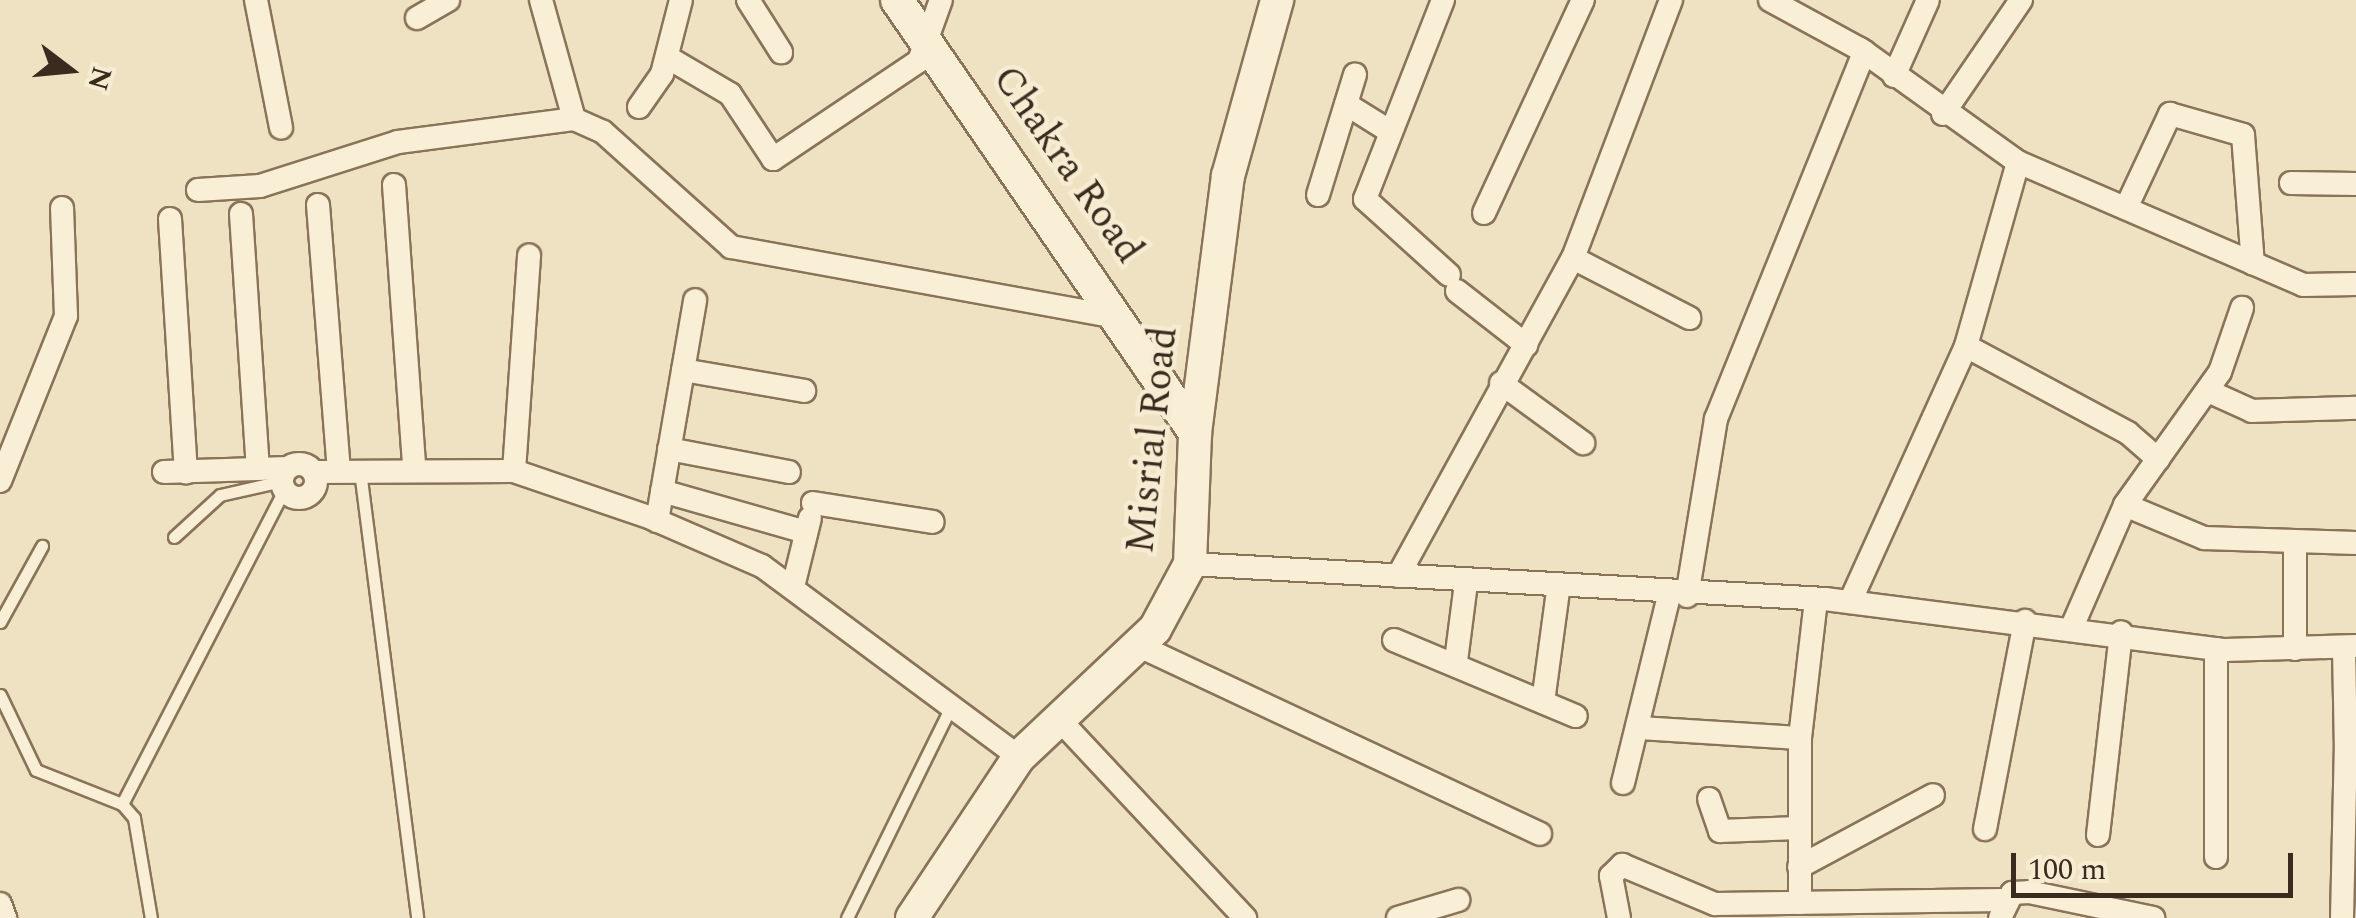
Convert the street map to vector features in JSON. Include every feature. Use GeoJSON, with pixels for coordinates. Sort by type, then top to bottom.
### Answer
{"type":"FeatureCollection","features":[{"type":"Feature","properties":{"kind":"main road","name":"Chakra Road"},"geometry":{"type":"LineString","coordinates":[[897,0],[1122,317],[1196,433]]}},
{"type":"Feature","properties":{"kind":"main road","name":"Misrial Road"},"geometry":{"type":"LineString","coordinates":[[913,918],[1019,757],[1056,716],[1137,645],[1190,564],[1196,433],[1228,176],[1270,3]]}},
{"type":"Feature","properties":{"kind":"street"},"geometry":{"type":"LineString","coordinates":[[256,0],[281,128]]}},
{"type":"Feature","properties":{"kind":"street"},"geometry":{"type":"LineString","coordinates":[[416,18],[448,0]]}},
{"type":"Feature","properties":{"kind":"street"},"geometry":{"type":"LineString","coordinates":[[540,0],[574,119]]}},
{"type":"Feature","properties":{"kind":"street"},"geometry":{"type":"LineString","coordinates":[[640,108],[668,58],[680,0]]}},
{"type":"Feature","properties":{"kind":"street"},"geometry":{"type":"LineString","coordinates":[[748,0],[780,52]]}},
{"type":"Feature","properties":{"kind":"street"},"geometry":{"type":"LineString","coordinates":[[668,58],[730,94],[773,159],[900,79],[926,40],[941,0]]}},
{"type":"Feature","properties":{"kind":"street"},"geometry":{"type":"LineString","coordinates":[[1443,0],[1386,129],[1365,199],[1453,283],[1526,345]]}},
{"type":"Feature","properties":{"kind":"street"},"geometry":{"type":"LineString","coordinates":[[1484,213],[1582,0]]}},
{"type":"Feature","properties":{"kind":"street"},"geometry":{"type":"LineString","coordinates":[[1398,576],[1573,258],[1671,0]]}},
{"type":"Feature","properties":{"kind":"street"},"geometry":{"type":"LineString","coordinates":[[1770,0],[1864,52],[1943,114],[2018,162],[2303,285],[2356,284]]}},
{"type":"Feature","properties":{"kind":"street"},"geometry":{"type":"LineString","coordinates":[[1894,76],[1928,0]]}},
{"type":"Feature","properties":{"kind":"street"},"geometry":{"type":"LineString","coordinates":[[1943,114],[2021,0]]}},
{"type":"Feature","properties":{"kind":"street"},"geometry":{"type":"LineString","coordinates":[[1623,783],[1678,596],[1716,419],[1864,52]]}},
{"type":"Feature","properties":{"kind":"street"},"geometry":{"type":"LineString","coordinates":[[1318,194],[1355,74]]}},
{"type":"Feature","properties":{"kind":"street"},"geometry":{"type":"LineString","coordinates":[[1346,104],[1386,129]]}},
{"type":"Feature","properties":{"kind":"street"},"geometry":{"type":"LineString","coordinates":[[2126,208],[2170,114],[2242,135],[2253,264]]}},
{"type":"Feature","properties":{"kind":"street"},"geometry":{"type":"LineString","coordinates":[[198,190],[260,186],[398,142],[574,119],[602,132],[731,246],[1122,317]]}},
{"type":"Feature","properties":{"kind":"street"},"geometry":{"type":"LineString","coordinates":[[1850,602],[1966,346],[2018,162]]}},
{"type":"Feature","properties":{"kind":"street"},"geometry":{"type":"LineString","coordinates":[[2290,183],[2356,184]]}},
{"type":"Feature","properties":{"kind":"street"},"geometry":{"type":"LineString","coordinates":[[394,185],[414,465]]}},
{"type":"Feature","properties":{"kind":"street"},"geometry":{"type":"LineString","coordinates":[[318,205],[338,471]]}},
{"type":"Feature","properties":{"kind":"street"},"geometry":{"type":"LineString","coordinates":[[0,481],[66,316],[62,208]]}},
{"type":"Feature","properties":{"kind":"street"},"geometry":{"type":"LineString","coordinates":[[241,214],[258,468]]}},
{"type":"Feature","properties":{"kind":"street"},"geometry":{"type":"LineString","coordinates":[[170,219],[175,472],[258,468],[306,495],[338,471],[414,465],[514,471],[656,521],[794,588],[1019,757]]}},
{"type":"Feature","properties":{"kind":"street"},"geometry":{"type":"LineString","coordinates":[[514,471],[529,256]]}},
{"type":"Feature","properties":{"kind":"street"},"geometry":{"type":"LineString","coordinates":[[1573,258],[1689,318]]}},
{"type":"Feature","properties":{"kind":"street"},"geometry":{"type":"LineString","coordinates":[[656,521],[695,300]]}},
{"type":"Feature","properties":{"kind":"street"},"geometry":{"type":"LineString","coordinates":[[2072,627],[2125,505],[2208,390],[2242,308]]}},
{"type":"Feature","properties":{"kind":"street"},"geometry":{"type":"LineString","coordinates":[[1966,346],[2128,434],[2158,460]]}},
{"type":"Feature","properties":{"kind":"street"},"geometry":{"type":"LineString","coordinates":[[683,370],[804,390]]}},
{"type":"Feature","properties":{"kind":"street"},"geometry":{"type":"LineString","coordinates":[[1502,384],[1583,443]]}},
{"type":"Feature","properties":{"kind":"street"},"geometry":{"type":"LineString","coordinates":[[2208,390],[2252,411],[2356,408]]}},
{"type":"Feature","properties":{"kind":"street"},"geometry":{"type":"LineString","coordinates":[[669,449],[789,472]]}},
{"type":"Feature","properties":{"kind":"street"},"geometry":{"type":"LineString","coordinates":[[662,491],[806,532]]}},
{"type":"Feature","properties":{"kind":"street"},"geometry":{"type":"LineString","coordinates":[[794,588],[815,497],[933,522]]}},
{"type":"Feature","properties":{"kind":"street"},"geometry":{"type":"LineString","coordinates":[[2125,505],[2204,538],[2295,544],[2356,543]]}},
{"type":"Feature","properties":{"kind":"street"},"geometry":{"type":"LineString","coordinates":[[2295,544],[2295,649]]}},
{"type":"Feature","properties":{"kind":"street"},"geometry":{"type":"LineString","coordinates":[[1190,564],[1558,590],[1816,599],[2121,632],[2216,648],[2350,647],[2350,832],[2342,918]]}},
{"type":"Feature","properties":{"kind":"street"},"geometry":{"type":"LineString","coordinates":[[1456,661],[1466,582]]}},
{"type":"Feature","properties":{"kind":"street"},"geometry":{"type":"LineString","coordinates":[[1544,702],[1558,590]]}},
{"type":"Feature","properties":{"kind":"street"},"geometry":{"type":"LineString","coordinates":[[1800,903],[1800,738],[1816,599]]}},
{"type":"Feature","properties":{"kind":"street"},"geometry":{"type":"LineString","coordinates":[[1985,829],[2025,621]]}},
{"type":"Feature","properties":{"kind":"street"},"geometry":{"type":"LineString","coordinates":[[2098,835],[2121,632]]}},
{"type":"Feature","properties":{"kind":"street"},"geometry":{"type":"LineString","coordinates":[[1394,640],[1456,661],[1576,716]]}},
{"type":"Feature","properties":{"kind":"street"},"geometry":{"type":"LineString","coordinates":[[1137,645],[1540,834]]}},
{"type":"Feature","properties":{"kind":"street"},"geometry":{"type":"LineString","coordinates":[[2216,648],[2216,857]]}},
{"type":"Feature","properties":{"kind":"street"},"geometry":{"type":"LineString","coordinates":[[1056,716],[1215,894],[1245,918]]}},
{"type":"Feature","properties":{"kind":"street"},"geometry":{"type":"LineString","coordinates":[[1639,728],[1800,738]]}},
{"type":"Feature","properties":{"kind":"street"},"geometry":{"type":"LineString","coordinates":[[1799,867],[1934,796]]}},
{"type":"Feature","properties":{"kind":"street"},"geometry":{"type":"LineString","coordinates":[[1709,800],[1715,830],[1798,828]]}},
{"type":"Feature","properties":{"kind":"street"},"geometry":{"type":"LineString","coordinates":[[1618,918],[1611,876],[1622,865],[1715,904],[2001,909],[2029,892],[2153,918]]}},
{"type":"Feature","properties":{"kind":"street"},"geometry":{"type":"LineString","coordinates":[[1215,894],[1222,918]]}},
{"type":"Feature","properties":{"kind":"street"},"geometry":{"type":"LineString","coordinates":[[0,904],[6,918]]}},
{"type":"Feature","properties":{"kind":"street"},"geometry":{"type":"LineString","coordinates":[[1398,918],[1467,909]]}},
{"type":"Feature","properties":{"kind":"lane"},"geometry":{"type":"LineString","coordinates":[[338,471],[417,918]]}},
{"type":"Feature","properties":{"kind":"lane"},"geometry":{"type":"LineString","coordinates":[[174,537],[220,495],[285,480]]}},
{"type":"Feature","properties":{"kind":"lane"},"geometry":{"type":"LineString","coordinates":[[122,804],[285,480]]}},
{"type":"Feature","properties":{"kind":"lane"},"geometry":{"type":"LineString","coordinates":[[0,622],[42,546]]}},
{"type":"Feature","properties":{"kind":"lane"},"geometry":{"type":"LineString","coordinates":[[0,695],[36,770],[122,804],[144,843],[151,918]]}},
{"type":"Feature","properties":{"kind":"lane"},"geometry":{"type":"LineString","coordinates":[[846,918],[952,705]]}}]}
